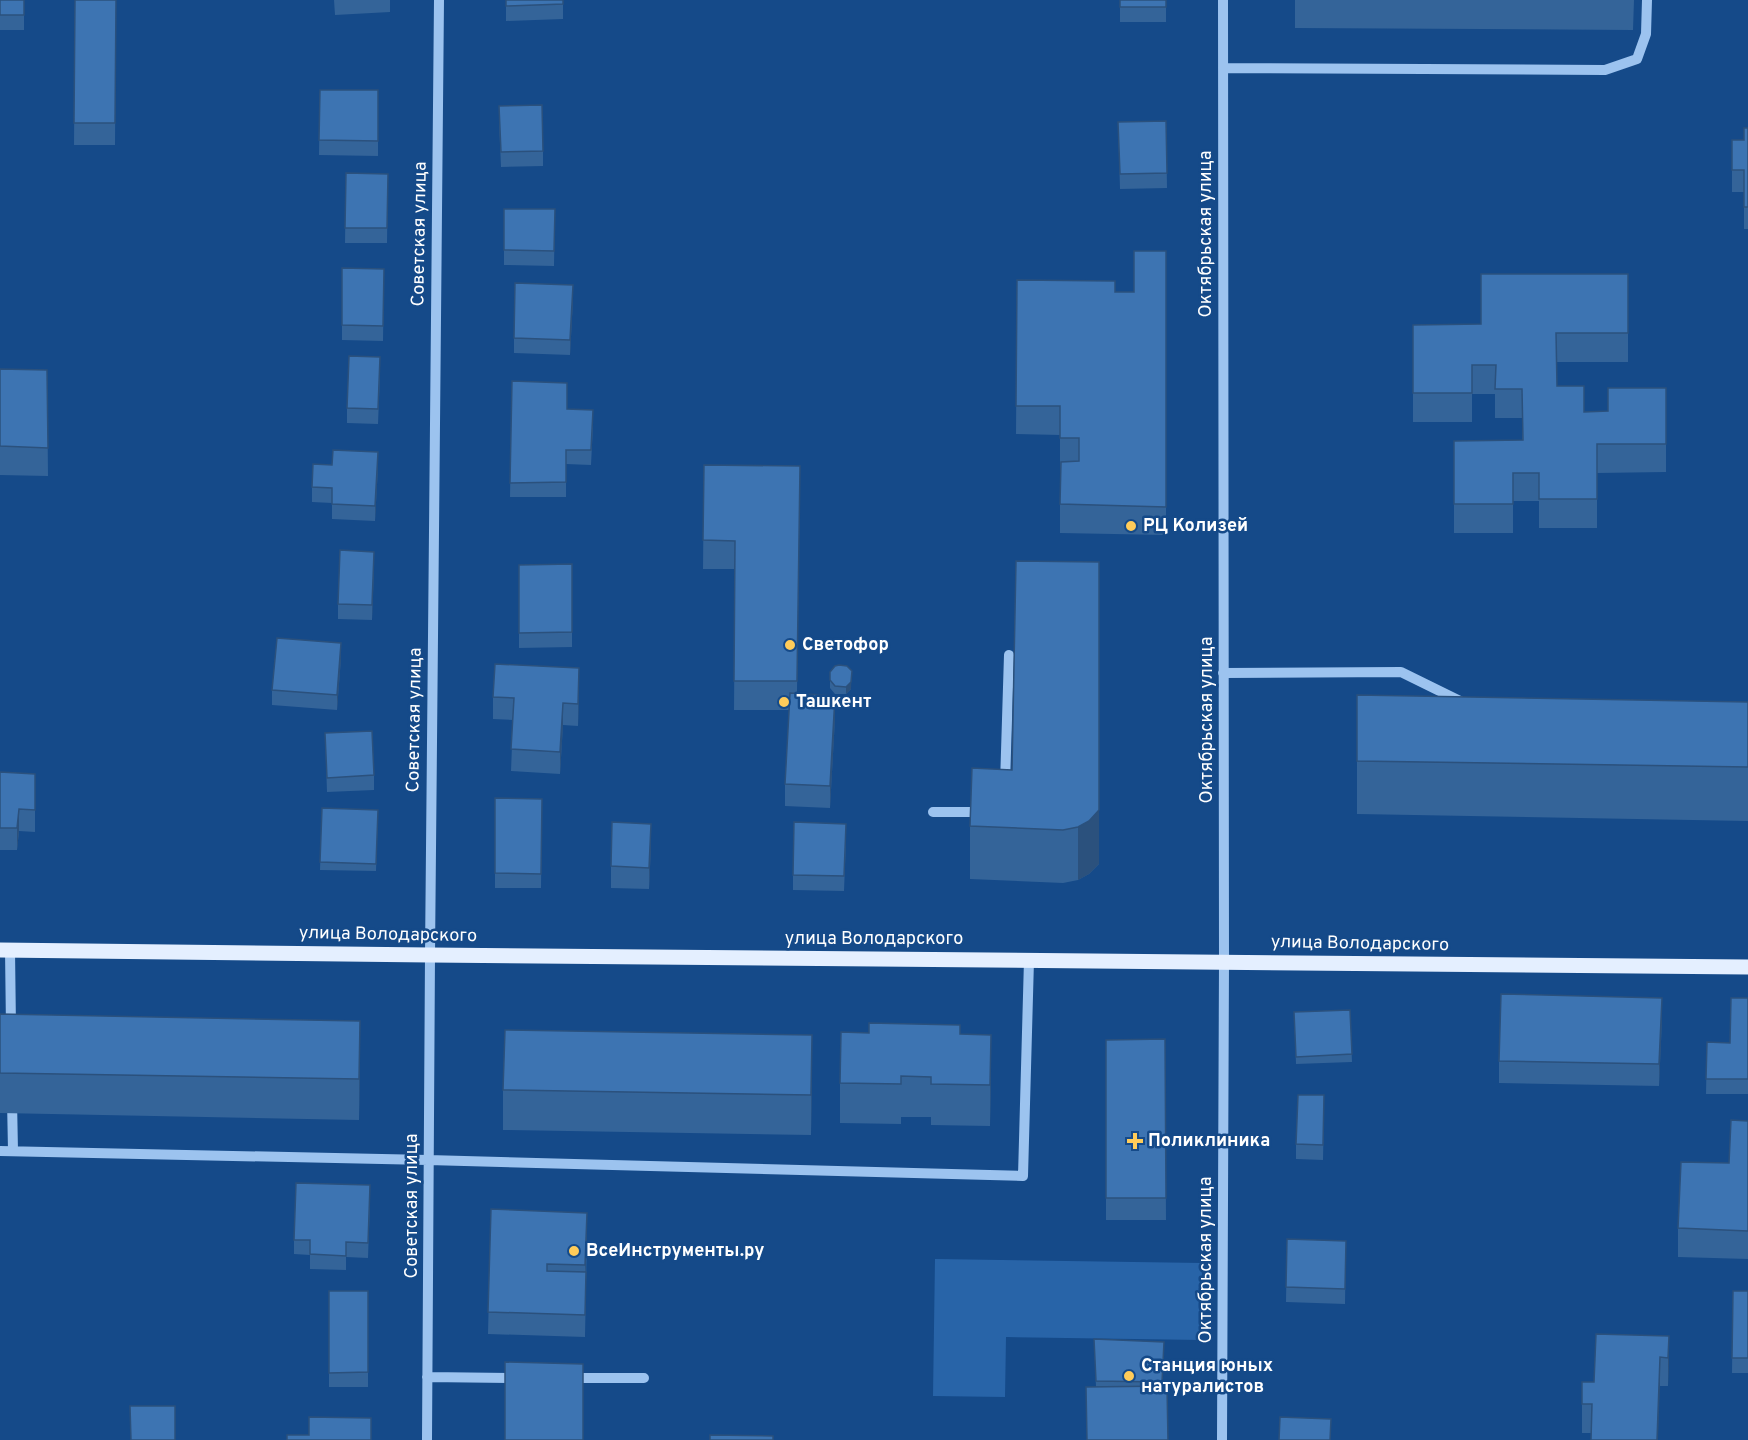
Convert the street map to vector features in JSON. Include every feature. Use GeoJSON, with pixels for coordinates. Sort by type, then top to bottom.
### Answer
{"type":"FeatureCollection","features":[{"type":"Feature","properties":{"kind":"main road","name":"улица Володарского"},"geometry":{"type":"LineString","coordinates":[[5,950],[1748,967]]}},
{"type":"Feature","properties":{"kind":"street","name":"Советская улица"},"geometry":{"type":"LineString","coordinates":[[427,1440],[439,0]]}},
{"type":"Feature","properties":{"kind":"street","name":"Октябрьская улица"},"geometry":{"type":"LineString","coordinates":[[1222,1440],[1223,0]]}},
{"type":"Feature","properties":{"kind":"street"},"geometry":{"type":"LineString","coordinates":[[1223,68],[1605,70],[1637,59],[1646,34],[1647,0]]}},
{"type":"Feature","properties":{"kind":"street"},"geometry":{"type":"LineString","coordinates":[[1005,790],[1009,655]]}},
{"type":"Feature","properties":{"kind":"street"},"geometry":{"type":"LineString","coordinates":[[1223,673],[1401,672],[1470,706]]}},
{"type":"Feature","properties":{"kind":"street"},"geometry":{"type":"LineString","coordinates":[[933,812],[993,812]]}},
{"type":"Feature","properties":{"kind":"street"},"geometry":{"type":"LineString","coordinates":[[5,950],[11,1044]]}},
{"type":"Feature","properties":{"kind":"street"},"geometry":{"type":"LineString","coordinates":[[0,1151],[1023,1176],[1029,960]]}},
{"type":"Feature","properties":{"kind":"street"},"geometry":{"type":"LineString","coordinates":[[12,1092],[13,1151]]}},
{"type":"Feature","properties":{"kind":"street"},"geometry":{"type":"LineString","coordinates":[[427,1377],[530,1378]]}},
{"type":"Feature","properties":{"kind":"street"},"geometry":{"type":"LineString","coordinates":[[553,1378],[644,1378]]}},
{"type":"Feature","properties":{"kind":"shaded area"},"geometry":{"type":"Polygon","coordinates":[[[935,1259],[1202,1263],[1201,1340],[1006,1337],[1005,1397],[933,1396],[935,1259]]]}},
{"type":"Feature","properties":{"kind":"building"},"geometry":{"type":"Polygon","coordinates":[[[0,0],[24,0],[24,15],[0,15],[0,0]]]}},
{"type":"Feature","properties":{"kind":"building"},"geometry":{"type":"Polygon","coordinates":[[[75,0],[116,0],[115,123],[74,123],[75,0]]]}},
{"type":"Feature","properties":{"kind":"building"},"geometry":{"type":"Polygon","coordinates":[[[506,0],[563,0],[563,4],[506,6],[506,0]]]}},
{"type":"Feature","properties":{"kind":"building"},"geometry":{"type":"Polygon","coordinates":[[[1120,0],[1166,0],[1166,7],[1120,7],[1120,0]]]}},
{"type":"Feature","properties":{"kind":"building"},"geometry":{"type":"Polygon","coordinates":[[[320,90],[378,90],[378,141],[319,140],[320,90]]]}},
{"type":"Feature","properties":{"kind":"building"},"geometry":{"type":"Polygon","coordinates":[[[542,105],[543,151],[501,152],[499,106],[542,105]]]}},
{"type":"Feature","properties":{"kind":"building"},"geometry":{"type":"Polygon","coordinates":[[[1166,121],[1167,173],[1120,174],[1118,122],[1166,121]]]}},
{"type":"Feature","properties":{"kind":"building"},"geometry":{"type":"Polygon","coordinates":[[[1744,128],[1748,128],[1748,207],[1744,207],[1744,170],[1732,170],[1732,140],[1744,140],[1744,128]]]}},
{"type":"Feature","properties":{"kind":"building"},"geometry":{"type":"Polygon","coordinates":[[[346,173],[388,174],[387,228],[345,228],[346,173]]]}},
{"type":"Feature","properties":{"kind":"building"},"geometry":{"type":"Polygon","coordinates":[[[504,209],[555,209],[554,251],[504,250],[504,209]]]}},
{"type":"Feature","properties":{"kind":"building"},"geometry":{"type":"Polygon","coordinates":[[[1134,251],[1166,251],[1166,507],[1060,504],[1061,462],[1079,461],[1079,438],[1060,438],[1060,406],[1016,406],[1017,280],[1115,281],[1115,292],[1134,292],[1134,251]]]}},
{"type":"Feature","properties":{"kind":"building"},"geometry":{"type":"Polygon","coordinates":[[[342,268],[384,269],[383,326],[342,325],[342,268]]]}},
{"type":"Feature","properties":{"kind":"building"},"geometry":{"type":"Polygon","coordinates":[[[1481,274],[1628,274],[1628,333],[1556,333],[1557,386],[1584,386],[1584,412],[1608,411],[1608,388],[1666,388],[1666,444],[1597,444],[1597,499],[1539,499],[1539,473],[1513,473],[1513,504],[1454,504],[1454,441],[1523,440],[1522,389],[1495,389],[1496,365],[1472,365],[1472,393],[1413,393],[1413,325],[1481,324],[1481,274]]]}},
{"type":"Feature","properties":{"kind":"building"},"geometry":{"type":"Polygon","coordinates":[[[515,283],[573,285],[570,340],[514,338],[515,283]]]}},
{"type":"Feature","properties":{"kind":"building"},"geometry":{"type":"Polygon","coordinates":[[[349,356],[380,357],[378,409],[347,408],[349,356]]]}},
{"type":"Feature","properties":{"kind":"building"},"geometry":{"type":"Polygon","coordinates":[[[0,369],[47,370],[48,448],[0,446],[0,369]]]}},
{"type":"Feature","properties":{"kind":"building"},"geometry":{"type":"Polygon","coordinates":[[[512,381],[567,383],[567,409],[593,410],[591,450],[566,450],[566,482],[510,483],[512,381]]]}},
{"type":"Feature","properties":{"kind":"building"},"geometry":{"type":"Polygon","coordinates":[[[333,450],[378,452],[375,506],[332,504],[332,488],[312,487],[313,464],[332,465],[333,450]]]}},
{"type":"Feature","properties":{"kind":"building"},"geometry":{"type":"Polygon","coordinates":[[[704,465],[800,466],[797,681],[734,681],[735,541],[703,540],[704,465]]]}},
{"type":"Feature","properties":{"kind":"building"},"geometry":{"type":"Polygon","coordinates":[[[340,550],[374,552],[372,605],[338,604],[340,550]]]}},
{"type":"Feature","properties":{"kind":"building"},"geometry":{"type":"Polygon","coordinates":[[[1016,561],[1099,562],[1099,810],[1089,821],[1078,827],[1063,830],[970,826],[972,768],[1012,770],[1016,561]]]}},
{"type":"Feature","properties":{"kind":"building"},"geometry":{"type":"Polygon","coordinates":[[[572,564],[572,632],[519,633],[519,565],[572,564]]]}},
{"type":"Feature","properties":{"kind":"building"},"geometry":{"type":"Polygon","coordinates":[[[277,638],[341,643],[337,695],[272,690],[277,638]]]}},
{"type":"Feature","properties":{"kind":"building"},"geometry":{"type":"Polygon","coordinates":[[[495,664],[579,668],[578,704],[563,703],[560,752],[511,749],[514,698],[493,697],[495,664]]]}},
{"type":"Feature","properties":{"kind":"building"},"geometry":{"type":"Polygon","coordinates":[[[839,665],[847,666],[852,671],[851,682],[846,687],[835,686],[830,680],[830,672],[839,665]]]}},
{"type":"Feature","properties":{"kind":"building"},"geometry":{"type":"Polygon","coordinates":[[[790,693],[835,696],[830,786],[785,784],[790,693]]]}},
{"type":"Feature","properties":{"kind":"building"},"geometry":{"type":"Polygon","coordinates":[[[1357,695],[1748,702],[1748,767],[1357,761],[1357,695]]]}},
{"type":"Feature","properties":{"kind":"building"},"geometry":{"type":"Polygon","coordinates":[[[372,731],[374,775],[327,778],[325,733],[372,731]]]}},
{"type":"Feature","properties":{"kind":"building"},"geometry":{"type":"Polygon","coordinates":[[[0,772],[35,774],[35,810],[19,809],[17,828],[0,828],[0,772]]]}},
{"type":"Feature","properties":{"kind":"building"},"geometry":{"type":"Polygon","coordinates":[[[495,798],[542,799],[541,874],[495,873],[495,798]]]}},
{"type":"Feature","properties":{"kind":"building"},"geometry":{"type":"Polygon","coordinates":[[[322,808],[378,810],[376,864],[320,862],[322,808]]]}},
{"type":"Feature","properties":{"kind":"building"},"geometry":{"type":"Polygon","coordinates":[[[612,822],[651,824],[649,868],[611,866],[612,822]]]}},
{"type":"Feature","properties":{"kind":"building"},"geometry":{"type":"Polygon","coordinates":[[[794,822],[846,824],[844,876],[793,875],[794,822]]]}},
{"type":"Feature","properties":{"kind":"building"},"geometry":{"type":"Polygon","coordinates":[[[1501,994],[1662,998],[1659,1064],[1499,1061],[1501,994]]]}},
{"type":"Feature","properties":{"kind":"building"},"geometry":{"type":"Polygon","coordinates":[[[1731,998],[1748,998],[1748,1079],[1706,1079],[1707,1042],[1730,1043],[1731,998]]]}},
{"type":"Feature","properties":{"kind":"building"},"geometry":{"type":"Polygon","coordinates":[[[1350,1010],[1352,1054],[1296,1057],[1294,1012],[1350,1010]]]}},
{"type":"Feature","properties":{"kind":"building"},"geometry":{"type":"Polygon","coordinates":[[[0,1014],[360,1021],[359,1079],[0,1073],[0,1014]]]}},
{"type":"Feature","properties":{"kind":"building"},"geometry":{"type":"Polygon","coordinates":[[[869,1023],[960,1025],[960,1034],[991,1035],[990,1085],[931,1084],[931,1077],[901,1076],[901,1084],[840,1083],[841,1032],[869,1033],[869,1023]]]}},
{"type":"Feature","properties":{"kind":"building"},"geometry":{"type":"Polygon","coordinates":[[[505,1030],[812,1035],[811,1095],[503,1090],[505,1030]]]}},
{"type":"Feature","properties":{"kind":"building","name":"Поликлиника"},"geometry":{"type":"Polygon","coordinates":[[[1165,1039],[1166,1198],[1106,1198],[1106,1040],[1165,1039]]]}},
{"type":"Feature","properties":{"kind":"building"},"geometry":{"type":"Polygon","coordinates":[[[1298,1095],[1324,1095],[1323,1145],[1296,1144],[1298,1095]]]}},
{"type":"Feature","properties":{"kind":"building"},"geometry":{"type":"Polygon","coordinates":[[[1731,1120],[1748,1121],[1748,1231],[1678,1228],[1681,1162],[1729,1163],[1731,1120]]]}},
{"type":"Feature","properties":{"kind":"building"},"geometry":{"type":"Polygon","coordinates":[[[296,1183],[370,1185],[368,1243],[346,1242],[346,1256],[310,1254],[310,1240],[294,1240],[296,1183]]]}},
{"type":"Feature","properties":{"kind":"building"},"geometry":{"type":"Polygon","coordinates":[[[491,1209],[587,1213],[585,1265],[547,1264],[547,1271],[586,1272],[585,1315],[488,1312],[491,1209]]]}},
{"type":"Feature","properties":{"kind":"building"},"geometry":{"type":"Polygon","coordinates":[[[1287,1239],[1346,1241],[1345,1289],[1286,1287],[1287,1239]]]}},
{"type":"Feature","properties":{"kind":"building"},"geometry":{"type":"Polygon","coordinates":[[[329,1291],[368,1291],[368,1372],[329,1373],[329,1291]]]}},
{"type":"Feature","properties":{"kind":"building"},"geometry":{"type":"Polygon","coordinates":[[[1733,1291],[1748,1291],[1748,1358],[1732,1358],[1733,1291]]]}},
{"type":"Feature","properties":{"kind":"building"},"geometry":{"type":"Polygon","coordinates":[[[1596,1334],[1669,1336],[1668,1358],[1660,1357],[1657,1440],[1591,1440],[1592,1404],[1582,1404],[1582,1382],[1594,1382],[1596,1334]]]}},
{"type":"Feature","properties":{"kind":"building","name":"Станция юных натуралистов"},"geometry":{"type":"Polygon","coordinates":[[[1094,1339],[1164,1342],[1162,1382],[1096,1381],[1094,1339]]]}},
{"type":"Feature","properties":{"kind":"building"},"geometry":{"type":"Polygon","coordinates":[[[505,1362],[583,1364],[583,1440],[505,1440],[505,1362]]]}},
{"type":"Feature","properties":{"kind":"building"},"geometry":{"type":"Polygon","coordinates":[[[1167,1386],[1168,1440],[1087,1440],[1086,1387],[1167,1386]]]}},
{"type":"Feature","properties":{"kind":"building"},"geometry":{"type":"Polygon","coordinates":[[[130,1406],[175,1406],[175,1440],[131,1440],[130,1406]]]}},
{"type":"Feature","properties":{"kind":"building"},"geometry":{"type":"Polygon","coordinates":[[[309,1417],[371,1418],[371,1440],[287,1440],[287,1435],[309,1435],[309,1417]]]}},
{"type":"Feature","properties":{"kind":"building"},"geometry":{"type":"Polygon","coordinates":[[[1280,1417],[1331,1419],[1330,1440],[1279,1440],[1280,1417]]]}},
{"type":"Feature","properties":{"kind":"building"},"geometry":{"type":"Polygon","coordinates":[[[710,1435],[773,1436],[773,1440],[710,1440],[710,1435]]]}},
{"type":"Feature","properties":{"kind":"place","name":"РЦ Колизей"},"geometry":{"type":"Point","coordinates":[1131,526]}},
{"type":"Feature","properties":{"kind":"place","name":"Светофор"},"geometry":{"type":"Point","coordinates":[790,645]}},
{"type":"Feature","properties":{"kind":"place","name":"Ташкент"},"geometry":{"type":"Point","coordinates":[784,702]}},
{"type":"Feature","properties":{"kind":"place","name":"Поликлиника"},"geometry":{"type":"Point","coordinates":[1135,1141]}},
{"type":"Feature","properties":{"kind":"place","name":"ВсеИнструменты.ру"},"geometry":{"type":"Point","coordinates":[574,1251]}},
{"type":"Feature","properties":{"kind":"place","name":"Станция юных натуралистов"},"geometry":{"type":"Point","coordinates":[1129,1376]}}]}
